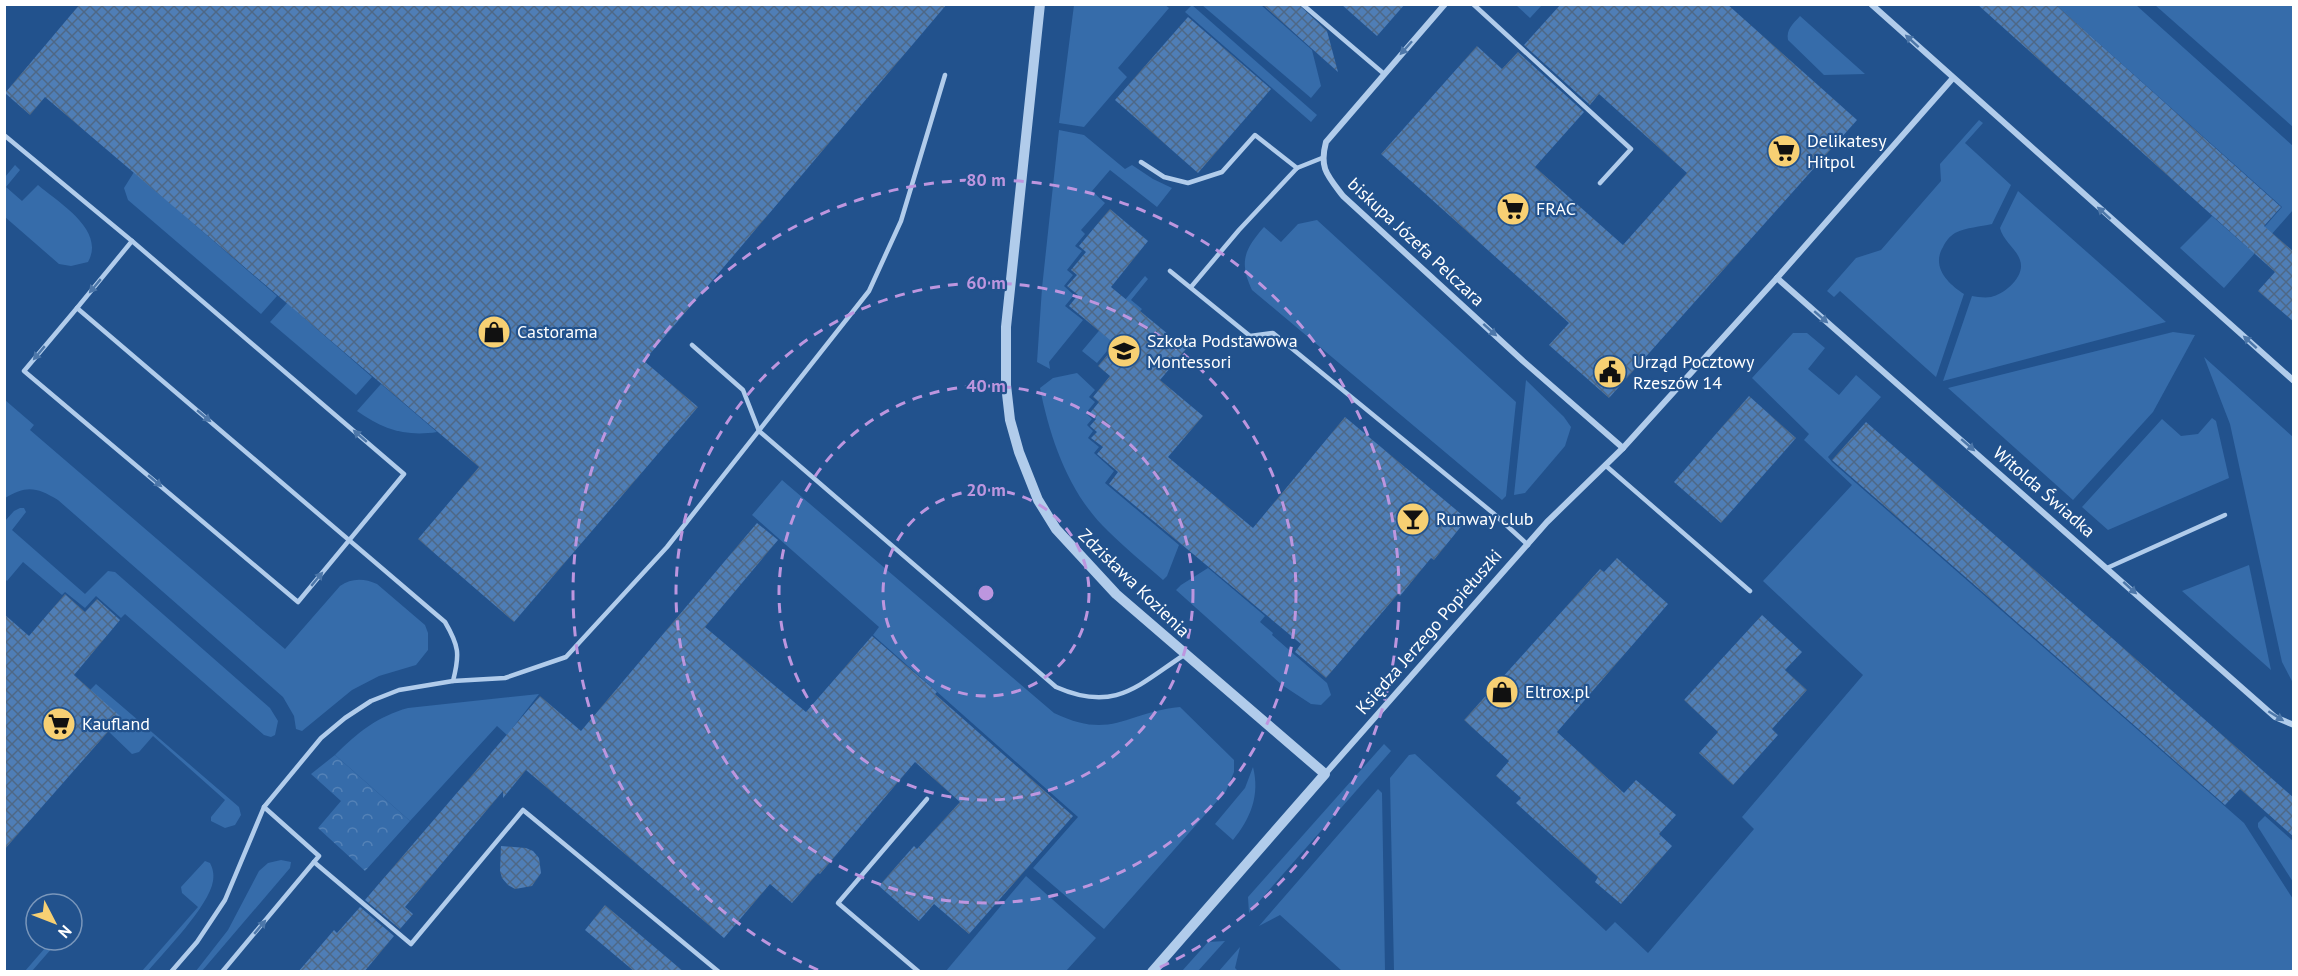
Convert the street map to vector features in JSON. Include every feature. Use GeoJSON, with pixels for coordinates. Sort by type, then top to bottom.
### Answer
{"type":"FeatureCollection","features":[{"type":"Feature","properties":{"kind":"street","name":"Zdzisława Kozienia"},"geometry":{"type":"LineString","coordinates":[[1040,4],[1006,327],[1006,386],[1010,420],[1019,452],[1038,500],[1056,529],[1116,594],[1324,774]]}},
{"type":"Feature","properties":{"kind":"street"},"geometry":{"type":"LineString","coordinates":[[1322,158],[1326,142],[1383,73],[1445,4]]}},
{"type":"Feature","properties":{"kind":"street"},"geometry":{"type":"LineString","coordinates":[[1871,4],[2294,381]]}},
{"type":"Feature","properties":{"kind":"street","name":"Księdza Jerzego Popiełuszki"},"geometry":{"type":"LineString","coordinates":[[1152,972],[1547,522],[1623,448],[1953,78]]}},
{"type":"Feature","properties":{"kind":"street","name":"biskupa Józefa Pelczara"},"geometry":{"type":"LineString","coordinates":[[1322,158],[1326,174],[1342,196],[1523,361],[1623,448]]}},
{"type":"Feature","properties":{"kind":"street","name":"Witolda Świadka"},"geometry":{"type":"LineString","coordinates":[[1777,278],[2275,717],[2294,725]]}},
{"type":"Feature","properties":{"kind":"lane"},"geometry":{"type":"LineString","coordinates":[[1302,4],[1383,73]]}},
{"type":"Feature","properties":{"kind":"lane"},"geometry":{"type":"LineString","coordinates":[[1473,4],[1631,149],[1600,183]]}},
{"type":"Feature","properties":{"kind":"lane"},"geometry":{"type":"LineString","coordinates":[[171,972],[198,942],[225,900],[264,807],[315,745],[345,718],[371,701],[399,690],[453,681],[505,678],[566,657],[666,547],[869,291],[901,221],[945,75]]}},
{"type":"Feature","properties":{"kind":"lane"},"geometry":{"type":"LineString","coordinates":[[4,135],[132,241],[404,474],[298,602],[24,371],[132,241]]}},
{"type":"Feature","properties":{"kind":"lane"},"geometry":{"type":"LineString","coordinates":[[1141,162],[1164,177],[1188,183],[1222,172],[1255,135],[1297,168]]}},
{"type":"Feature","properties":{"kind":"lane"},"geometry":{"type":"LineString","coordinates":[[1191,287],[1239,230],[1297,168],[1322,158]]}},
{"type":"Feature","properties":{"kind":"lane"},"geometry":{"type":"LineString","coordinates":[[1170,271],[1250,336],[1273,333],[1528,544]]}},
{"type":"Feature","properties":{"kind":"lane"},"geometry":{"type":"LineString","coordinates":[[77,308],[446,622],[456,642],[459,660],[453,681]]}},
{"type":"Feature","properties":{"kind":"lane"},"geometry":{"type":"LineString","coordinates":[[692,345],[743,390],[759,431],[1056,687],[1083,697],[1098,698],[1125,693],[1184,655]]}},
{"type":"Feature","properties":{"kind":"lane"},"geometry":{"type":"LineString","coordinates":[[1605,465],[1750,591]]}},
{"type":"Feature","properties":{"kind":"lane"},"geometry":{"type":"LineString","coordinates":[[2108,568],[2224,515]]}},
{"type":"Feature","properties":{"kind":"lane"},"geometry":{"type":"LineString","coordinates":[[920,972],[838,903],[927,799]]}},
{"type":"Feature","properties":{"kind":"lane"},"geometry":{"type":"LineString","coordinates":[[222,972],[318,856],[264,807]]}},
{"type":"Feature","properties":{"kind":"lane"},"geometry":{"type":"LineString","coordinates":[[314,862],[411,944],[523,810],[719,972]]}},
{"type":"Feature","properties":{"kind":"green space"},"geometry":{"type":"Polygon","coordinates":[[[1074,5],[1165,5],[1169,8],[1118,68],[1127,77],[1084,127],[1059,123],[1074,5]]]}},
{"type":"Feature","properties":{"kind":"green space"},"geometry":{"type":"Polygon","coordinates":[[[1192,5],[1317,115],[1311,122],[1185,12],[1192,5]]]}},
{"type":"Feature","properties":{"kind":"green space"},"geometry":{"type":"Polygon","coordinates":[[[1202,5],[1261,5],[1312,50],[1321,86],[1311,98],[1202,5]]]}},
{"type":"Feature","properties":{"kind":"green space"},"geometry":{"type":"Polygon","coordinates":[[[1516,5],[1542,5],[1530,18],[1516,5]]]}},
{"type":"Feature","properties":{"kind":"green space"},"geometry":{"type":"Polygon","coordinates":[[[2056,5],[2136,5],[2293,146],[2293,210],[2224,288],[2180,248],[2212,216],[2247,247],[2282,207],[2056,5]]]}},
{"type":"Feature","properties":{"kind":"green space"},"geometry":{"type":"Polygon","coordinates":[[[2155,5],[2293,5],[2293,127],[2155,5]]]}},
{"type":"Feature","properties":{"kind":"green space"},"geometry":{"type":"Polygon","coordinates":[[[1800,16],[1865,74],[1824,75],[1788,40],[1789,30],[1800,16]]]}},
{"type":"Feature","properties":{"kind":"green space"},"geometry":{"type":"Polygon","coordinates":[[[1979,120],[1983,123],[1965,143],[2011,185],[1992,224],[1955,233],[1947,241],[1940,254],[1940,268],[1943,274],[1964,294],[1936,377],[1840,291],[1834,297],[1827,291],[1856,258],[1881,250],[1941,181],[1940,164],[1979,120]]]}},
{"type":"Feature","properties":{"kind":"green space"},"geometry":{"type":"Polygon","coordinates":[[[1059,130],[1084,135],[1125,169],[1132,165],[1172,188],[1157,207],[1110,170],[1092,191],[1105,203],[1081,230],[1085,234],[1075,246],[1082,251],[1067,270],[1073,275],[1064,286],[1074,295],[1065,306],[1083,320],[1049,362],[1050,369],[1037,362],[1042,288],[1059,130]]]}},
{"type":"Feature","properties":{"kind":"green space"},"geometry":{"type":"Polygon","coordinates":[[[15,165],[20,170],[6,187],[22,201],[38,185],[78,218],[91,239],[92,250],[88,262],[71,266],[59,264],[5,217],[5,177],[15,165]]]}},
{"type":"Feature","properties":{"kind":"green space"},"geometry":{"type":"Polygon","coordinates":[[[134,172],[277,296],[261,314],[128,200],[124,188],[134,172]]]}},
{"type":"Feature","properties":{"kind":"green space"},"geometry":{"type":"Polygon","coordinates":[[[2018,191],[2166,322],[1943,381],[1972,296],[1997,295],[2013,283],[2020,272],[2020,260],[2000,228],[2018,191]]]}},
{"type":"Feature","properties":{"kind":"green space"},"geometry":{"type":"Polygon","coordinates":[[[1317,220],[1516,402],[1506,496],[1502,500],[1252,290],[1246,272],[1246,257],[1252,243],[1264,227],[1281,242],[1298,224],[1317,220]]]}},
{"type":"Feature","properties":{"kind":"green space"},"geometry":{"type":"Polygon","coordinates":[[[1145,276],[1148,279],[1131,300],[1142,309],[1097,363],[1082,351],[1145,276]]]}},
{"type":"Feature","properties":{"kind":"green space"},"geometry":{"type":"Polygon","coordinates":[[[287,303],[372,377],[356,395],[270,322],[287,303]]]}},
{"type":"Feature","properties":{"kind":"green space"},"geometry":{"type":"Polygon","coordinates":[[[2173,332],[2195,335],[2153,412],[2073,500],[1948,388],[2173,332]]]}},
{"type":"Feature","properties":{"kind":"green space"},"geometry":{"type":"Polygon","coordinates":[[[1793,333],[1807,333],[1825,348],[1808,369],[1839,395],[1856,375],[1881,397],[1828,457],[1832,462],[2244,823],[2293,899],[2293,971],[1394,971],[1390,778],[1409,755],[1415,754],[1606,931],[1615,922],[1648,953],[1754,829],[1742,817],[1863,675],[1763,581],[1852,485],[1804,440],[1809,434],[1752,378],[1793,333]]]}},
{"type":"Feature","properties":{"kind":"green space"},"geometry":{"type":"Polygon","coordinates":[[[2204,357],[2293,437],[2293,683],[2282,662],[2230,424],[2204,357]]]}},
{"type":"Feature","properties":{"kind":"green space"},"geometry":{"type":"Polygon","coordinates":[[[1077,373],[1095,390],[1089,397],[1095,402],[1086,413],[1092,419],[1087,425],[1093,431],[1088,438],[1099,447],[1094,453],[1114,471],[1105,483],[1179,545],[1167,576],[1163,580],[1121,544],[1094,516],[1082,500],[1063,465],[1049,427],[1040,388],[1053,378],[1077,373]]]}},
{"type":"Feature","properties":{"kind":"green space"},"geometry":{"type":"Polygon","coordinates":[[[1526,380],[1564,417],[1571,427],[1565,446],[1525,493],[1514,495],[1526,380]]]}},
{"type":"Feature","properties":{"kind":"green space"},"geometry":{"type":"Polygon","coordinates":[[[381,384],[437,432],[415,433],[395,430],[376,423],[357,411],[381,384]]]}},
{"type":"Feature","properties":{"kind":"green space"},"geometry":{"type":"Polygon","coordinates":[[[5,400],[34,425],[30,430],[285,649],[340,586],[349,581],[358,580],[377,584],[425,625],[428,633],[428,650],[416,665],[379,676],[352,690],[302,731],[296,729],[294,716],[283,697],[58,500],[44,492],[32,489],[19,491],[5,498],[5,400]]]}},
{"type":"Feature","properties":{"kind":"green space"},"geometry":{"type":"Polygon","coordinates":[[[2212,418],[2216,421],[2229,478],[2108,530],[2082,507],[2162,419],[2181,436],[2198,434],[2212,418]]]}},
{"type":"Feature","properties":{"kind":"green space"},"geometry":{"type":"Polygon","coordinates":[[[782,480],[1054,713],[1091,725],[1105,725],[1180,707],[1234,760],[1234,772],[1226,791],[1104,929],[1033,868],[1078,817],[873,635],[879,627],[752,515],[782,480]]]}},
{"type":"Feature","properties":{"kind":"green space"},"geometry":{"type":"Polygon","coordinates":[[[20,508],[24,508],[26,512],[12,530],[85,594],[108,571],[115,572],[270,708],[278,721],[275,735],[271,737],[264,735],[125,614],[121,618],[96,596],[85,608],[65,592],[62,595],[23,562],[7,581],[5,579],[5,521],[20,508]]]}},
{"type":"Feature","properties":{"kind":"green space"},"geometry":{"type":"Polygon","coordinates":[[[2249,565],[2271,670],[2182,591],[2249,565]]]}},
{"type":"Feature","properties":{"kind":"green space"},"geometry":{"type":"Polygon","coordinates":[[[1208,568],[1265,616],[1260,622],[1273,633],[1272,635],[1327,683],[1331,695],[1321,705],[1311,704],[1282,685],[1176,590],[1208,568]]]}},
{"type":"Feature","properties":{"kind":"green space"},"geometry":{"type":"Polygon","coordinates":[[[96,684],[239,807],[241,815],[235,825],[225,828],[211,821],[211,817],[225,800],[153,736],[139,752],[132,754],[108,731],[90,690],[96,684]]]}},
{"type":"Feature","properties":{"kind":"green space"},"geometry":{"type":"Polygon","coordinates":[[[539,694],[507,735],[497,726],[410,821],[335,755],[368,726],[397,711],[539,694]]]}},
{"type":"Feature","properties":{"kind":"green space"},"geometry":{"type":"Polygon","coordinates":[[[1384,744],[1391,751],[1249,913],[1248,897],[1384,744]]]}},
{"type":"Feature","properties":{"kind":"green space"},"geometry":{"type":"Polygon","coordinates":[[[335,755],[410,821],[365,871],[318,828],[341,801],[311,774],[335,755]]]}},
{"type":"Feature","properties":{"kind":"green space"},"geometry":{"type":"Polygon","coordinates":[[[1253,767],[1255,787],[1252,806],[1245,823],[1233,840],[1215,824],[1245,788],[1253,767]]]}},
{"type":"Feature","properties":{"kind":"green space"},"geometry":{"type":"Polygon","coordinates":[[[1378,789],[1382,793],[1385,971],[1342,971],[1280,915],[1259,926],[1378,789]]]}},
{"type":"Feature","properties":{"kind":"green space"},"geometry":{"type":"Polygon","coordinates":[[[2265,816],[2293,841],[2293,882],[2258,827],[2258,823],[2265,816]]]}},
{"type":"Feature","properties":{"kind":"green space"},"geometry":{"type":"Polygon","coordinates":[[[281,860],[291,862],[290,868],[202,971],[196,971],[228,930],[259,871],[268,863],[281,860]]]}},
{"type":"Feature","properties":{"kind":"green space"},"geometry":{"type":"Polygon","coordinates":[[[205,861],[210,863],[213,869],[213,881],[204,903],[148,971],[142,971],[198,907],[182,893],[181,887],[205,861]]]}},
{"type":"Feature","properties":{"kind":"green space"},"geometry":{"type":"Polygon","coordinates":[[[1026,876],[1096,938],[1066,971],[946,971],[1026,876]]]}},
{"type":"Feature","properties":{"kind":"green space"},"geometry":{"type":"Polygon","coordinates":[[[1225,941],[1198,971],[1182,971],[1208,942],[1225,941]]]}},
{"type":"Feature","properties":{"kind":"green space"},"geometry":{"type":"Polygon","coordinates":[[[1240,947],[1235,968],[1238,971],[1219,971],[1240,947]]]}},
{"type":"Feature","properties":{"kind":"green space"},"geometry":{"type":"Polygon","coordinates":[[[42,952],[49,952],[32,971],[25,971],[42,952]]]}},
{"type":"Feature","properties":{"kind":"building","name":"Castorama"},"geometry":{"type":"Polygon","coordinates":[[[80,4],[947,4],[644,361],[698,407],[514,622],[418,539],[479,467],[45,97],[30,115],[5,93],[80,4]]]}},
{"type":"Feature","properties":{"kind":"building"},"geometry":{"type":"Polygon","coordinates":[[[1262,4],[1298,4],[1327,31],[1338,72],[1262,4]]]}},
{"type":"Feature","properties":{"kind":"building"},"geometry":{"type":"Polygon","coordinates":[[[1341,4],[1405,4],[1377,36],[1341,4]]]}},
{"type":"Feature","properties":{"kind":"building"},"geometry":{"type":"Polygon","coordinates":[[[1561,4],[1727,4],[1857,120],[1609,398],[1549,345],[1569,323],[1381,154],[1477,46],[1502,69],[1518,52],[1584,112],[1535,167],[1623,245],[1687,173],[1599,94],[1590,105],[1524,45],[1561,4]]]}},
{"type":"Feature","properties":{"kind":"building"},"geometry":{"type":"Polygon","coordinates":[[[1977,4],[2055,4],[2281,207],[2264,226],[2294,252],[2294,322],[2258,291],[2275,272],[1977,4]]]}},
{"type":"Feature","properties":{"kind":"building"},"geometry":{"type":"Polygon","coordinates":[[[1188,17],[1271,89],[1198,173],[1115,100],[1188,17]]]}},
{"type":"Feature","properties":{"kind":"building"},"geometry":{"type":"Polygon","coordinates":[[[1110,209],[1148,241],[1111,287],[1186,349],[1160,380],[1203,416],[1168,457],[1253,528],[1345,417],[1467,519],[1434,560],[1431,558],[1400,596],[1398,594],[1326,678],[1295,652],[1301,644],[1109,484],[1118,472],[1097,454],[1103,447],[1091,438],[1097,432],[1090,426],[1096,419],[1090,413],[1099,402],[1093,397],[1110,376],[1098,366],[1116,345],[1069,306],[1078,295],[1067,286],[1077,275],[1071,270],[1086,252],[1079,246],[1110,209]]]}},
{"type":"Feature","properties":{"kind":"building"},"geometry":{"type":"Polygon","coordinates":[[[1749,396],[1796,438],[1721,523],[1674,482],[1749,396]]]}},
{"type":"Feature","properties":{"kind":"building"},"geometry":{"type":"Polygon","coordinates":[[[1866,422],[2294,798],[2294,837],[2240,789],[2225,805],[1832,460],[1866,422]]]}},
{"type":"Feature","properties":{"kind":"building"},"geometry":{"type":"Polygon","coordinates":[[[757,523],[778,540],[705,627],[806,712],[872,636],[1073,816],[969,934],[934,904],[919,921],[879,886],[914,846],[917,849],[960,802],[915,762],[820,874],[818,873],[792,903],[770,884],[724,938],[526,770],[503,798],[503,791],[405,907],[413,914],[400,929],[365,900],[540,696],[581,731],[757,523]]]}},
{"type":"Feature","properties":{"kind":"building"},"geometry":{"type":"Polygon","coordinates":[[[1617,558],[1668,604],[1557,732],[1624,793],[1636,780],[1676,815],[1659,834],[1672,846],[1621,904],[1595,882],[1598,877],[1516,803],[1521,798],[1496,776],[1509,761],[1464,720],[1600,569],[1604,572],[1617,558]]]}},
{"type":"Feature","properties":{"kind":"building","name":"Kaufland"},"geometry":{"type":"Polygon","coordinates":[[[65,594],[85,612],[97,599],[120,620],[74,675],[121,717],[4,850],[4,614],[29,636],[65,594]]]}},
{"type":"Feature","properties":{"kind":"building"},"geometry":{"type":"Polygon","coordinates":[[[1762,615],[1802,652],[1785,670],[1807,690],[1772,729],[1778,735],[1733,785],[1699,753],[1718,732],[1684,700],[1762,615]]]}},
{"type":"Feature","properties":{"kind":"building"},"geometry":{"type":"Polygon","coordinates":[[[501,846],[526,848],[533,851],[539,858],[541,873],[532,886],[515,889],[502,878],[501,846]]]}},
{"type":"Feature","properties":{"kind":"building"},"geometry":{"type":"Polygon","coordinates":[[[605,905],[684,972],[635,972],[585,930],[605,905]]]}},
{"type":"Feature","properties":{"kind":"building"},"geometry":{"type":"Polygon","coordinates":[[[360,907],[394,936],[364,972],[298,972],[334,930],[337,933],[360,907]]]}},
{"type":"Feature","properties":{"kind":"place","name":"Delikatesy Hitpol"},"geometry":{"type":"Point","coordinates":[1784,151]}},
{"type":"Feature","properties":{"kind":"place","name":"FRAC"},"geometry":{"type":"Point","coordinates":[1513,209]}},
{"type":"Feature","properties":{"kind":"place","name":"Castorama"},"geometry":{"type":"Point","coordinates":[494,332]}},
{"type":"Feature","properties":{"kind":"place","name":"Szkoła Podstawowa Montessori"},"geometry":{"type":"Point","coordinates":[1124,351]}},
{"type":"Feature","properties":{"kind":"place","name":"Urząd Pocztowy Rzeszów 14"},"geometry":{"type":"Point","coordinates":[1610,372]}},
{"type":"Feature","properties":{"kind":"place","name":"Runway club"},"geometry":{"type":"Point","coordinates":[1413,519]}},
{"type":"Feature","properties":{"kind":"place","name":"Eltrox.pl"},"geometry":{"type":"Point","coordinates":[1502,692]}},
{"type":"Feature","properties":{"kind":"place","name":"Kaufland"},"geometry":{"type":"Point","coordinates":[59,724]}}]}
